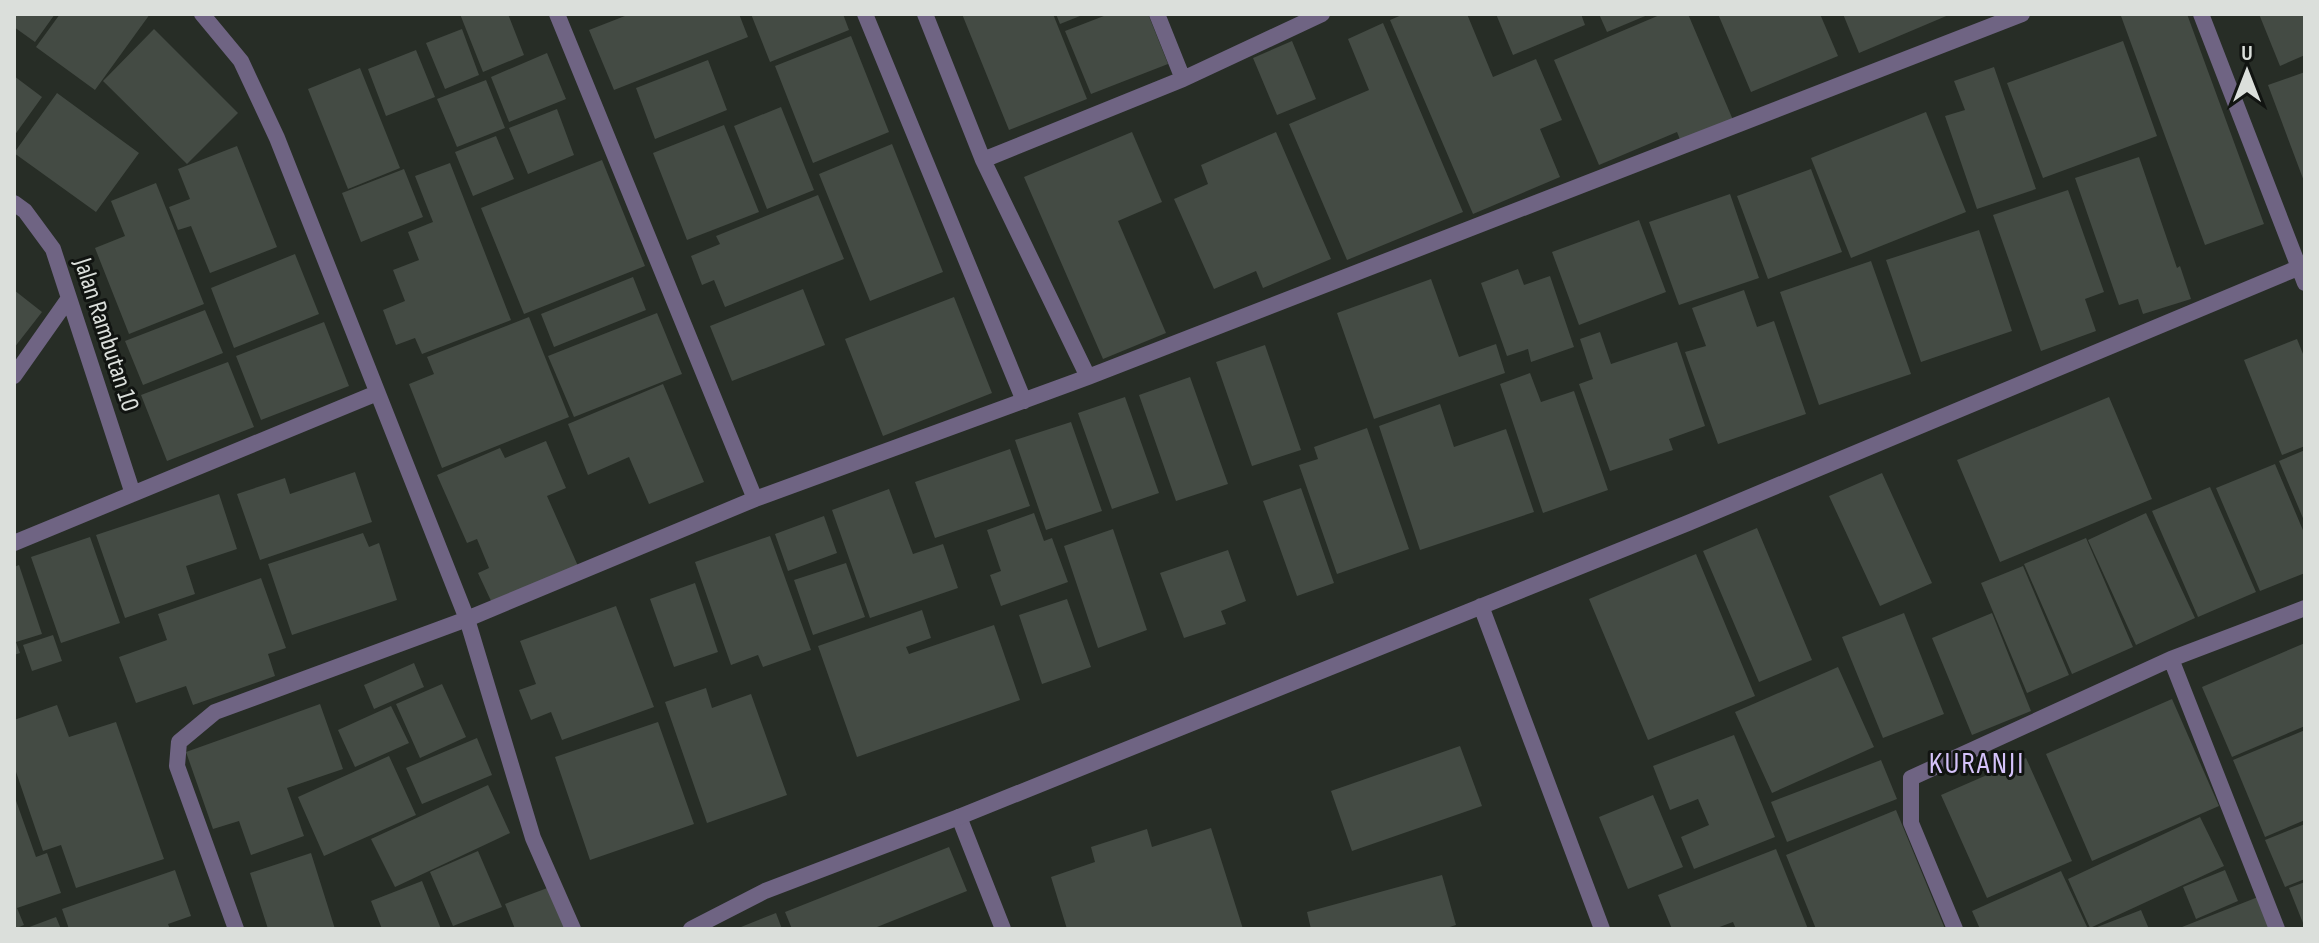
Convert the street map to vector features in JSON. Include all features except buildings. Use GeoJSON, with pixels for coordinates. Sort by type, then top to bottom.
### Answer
{"type":"FeatureCollection","features":[{"type":"Feature","properties":{"kind":"street"},"geometry":{"type":"LineString","coordinates":[[202,14],[241,61],[277,138],[467,619],[533,838],[573,929]]}},
{"type":"Feature","properties":{"kind":"street"},"geometry":{"type":"LineString","coordinates":[[557,14],[755,499]]}},
{"type":"Feature","properties":{"kind":"street"},"geometry":{"type":"LineString","coordinates":[[865,14],[1024,401]]}},
{"type":"Feature","properties":{"kind":"street"},"geometry":{"type":"LineString","coordinates":[[925,14],[983,160],[1088,377]]}},
{"type":"Feature","properties":{"kind":"street"},"geometry":{"type":"LineString","coordinates":[[1157,14],[1183,79]]}},
{"type":"Feature","properties":{"kind":"street"},"geometry":{"type":"LineString","coordinates":[[983,160],[1183,79],[1322,14]]}},
{"type":"Feature","properties":{"kind":"street"},"geometry":{"type":"LineString","coordinates":[[236,929],[177,766],[179,742],[215,712],[467,619],[755,499],[1088,377],[2022,14]]}},
{"type":"Feature","properties":{"kind":"street"},"geometry":{"type":"LineString","coordinates":[[691,929],[765,891],[959,817],[2303,272],[2201,14]]}},
{"type":"Feature","properties":{"kind":"street","name":"Jalan Rambutan 10"},"geometry":{"type":"LineString","coordinates":[[14,203],[25,211],[53,249],[133,494]]}},
{"type":"Feature","properties":{"kind":"street"},"geometry":{"type":"LineString","coordinates":[[14,376],[69,298]]}},
{"type":"Feature","properties":{"kind":"street"},"geometry":{"type":"LineString","coordinates":[[14,543],[377,393]]}},
{"type":"Feature","properties":{"kind":"street"},"geometry":{"type":"LineString","coordinates":[[1481,606],[1602,929]]}},
{"type":"Feature","properties":{"kind":"street"},"geometry":{"type":"LineString","coordinates":[[1955,929],[1911,823],[1911,778],[2171,659],[2305,608]]}},
{"type":"Feature","properties":{"kind":"street"},"geometry":{"type":"LineString","coordinates":[[2171,659],[2277,929]]}},
{"type":"Feature","properties":{"kind":"street"},"geometry":{"type":"LineString","coordinates":[[959,817],[1003,929]]}},
{"type":"Feature","properties":{"kind":"district","name":"KURANJI"},"geometry":{"type":"Point","coordinates":[1977,764]}}]}
